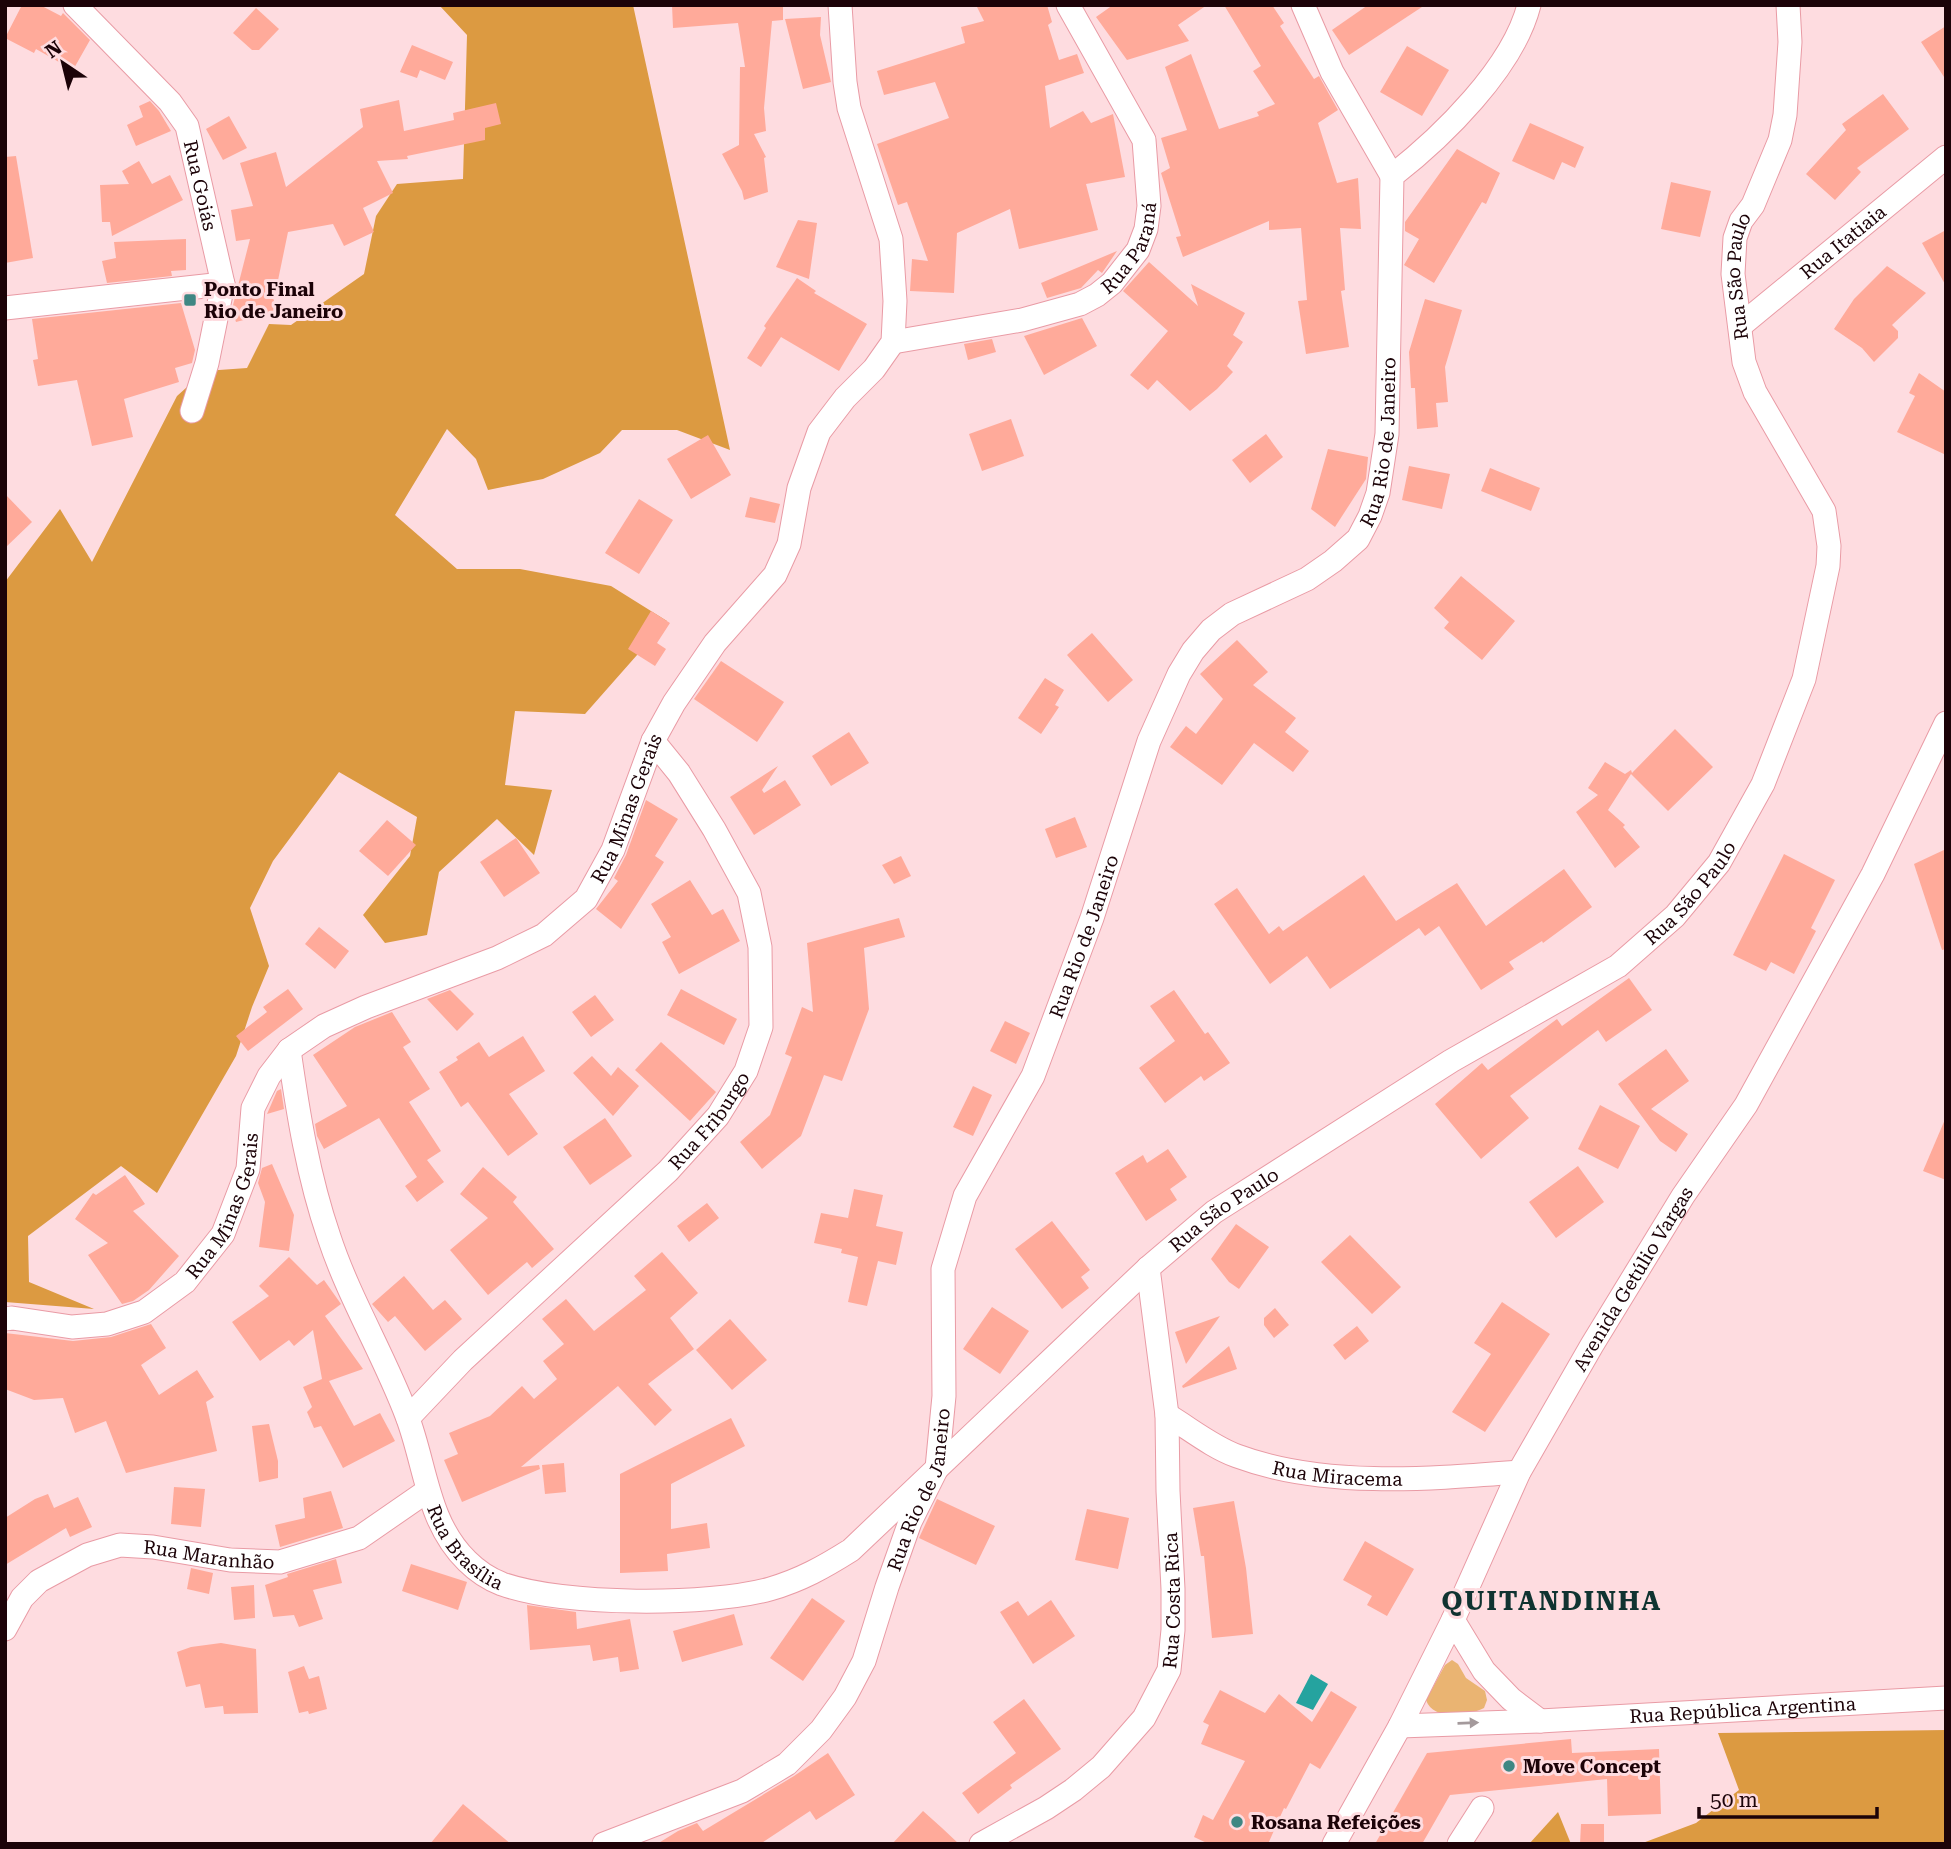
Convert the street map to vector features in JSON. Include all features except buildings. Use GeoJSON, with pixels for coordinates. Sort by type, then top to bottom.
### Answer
{"type":"FeatureCollection","features":[{"type":"Feature","properties":{"kind":"street","name":"Rua Goiás"},"geometry":{"type":"LineString","coordinates":[[75,5],[162,93],[187,126],[223,284],[207,363],[192,411]]}},
{"type":"Feature","properties":{"kind":"street"},"geometry":{"type":"LineString","coordinates":[[840,5],[849,108],[891,239],[895,301],[893,342]]}},
{"type":"Feature","properties":{"kind":"street","name":"Rua Paraná"},"geometry":{"type":"LineString","coordinates":[[893,342],[1022,320],[1080,304],[1112,283],[1138,250],[1146,229],[1149,206],[1144,140],[1068,5]]}},
{"type":"Feature","properties":{"kind":"street"},"geometry":{"type":"LineString","coordinates":[[1303,5],[1332,72],[1392,176],[1427,149],[1454,123],[1503,61],[1525,20],[1529,5]]}},
{"type":"Feature","properties":{"kind":"street","name":"Rua São Paulo"},"geometry":{"type":"LineString","coordinates":[[937,1468],[1148,1268],[1214,1212],[1451,1061],[1618,966],[1675,916],[1719,863],[1763,784],[1804,679],[1828,566],[1829,546],[1824,511],[1755,392],[1744,362],[1733,274],[1735,238],[1741,221],[1753,205],[1780,140],[1785,115],[1789,54],[1788,5]]}},
{"type":"Feature","properties":{"kind":"street","name":"Rua Itatiaia"},"geometry":{"type":"LineString","coordinates":[[1740,326],[1946,157]]}},
{"type":"Feature","properties":{"kind":"street","name":"Rua Rio de Janeiro"},"geometry":{"type":"LineString","coordinates":[[604,1844],[742,1791],[787,1764],[821,1730],[845,1697],[864,1661],[910,1522],[937,1468],[944,1396],[943,1269],[965,1196],[1032,1076],[1092,918],[1149,741],[1174,685],[1193,651],[1210,630],[1232,614],[1307,579],[1333,561],[1358,539],[1370,516],[1378,493],[1387,434],[1392,176]]}},
{"type":"Feature","properties":{"kind":"street"},"geometry":{"type":"LineString","coordinates":[[5,308],[223,284]]}},
{"type":"Feature","properties":{"kind":"street","name":"Rua Minas Gerais"},"geometry":{"type":"LineString","coordinates":[[5,1320],[12,1318],[72,1327],[107,1324],[144,1312],[186,1282],[223,1234],[248,1169],[253,1108],[269,1076],[289,1050],[324,1026],[366,1007],[497,958],[544,935],[586,899],[613,850],[653,741],[674,702],[715,643],[775,575],[789,544],[799,488],[819,432],[845,398],[874,369],[893,342]]}},
{"type":"Feature","properties":{"kind":"street","name":"Avenida Getúlio Vargas"},"geometry":{"type":"LineString","coordinates":[[1334,1844],[1400,1726],[1453,1620],[1520,1472],[1592,1345],[1683,1196],[1746,1105],[1873,874],[1946,723]]}},
{"type":"Feature","properties":{"kind":"street","name":"Rua Friburgo"},"geometry":{"type":"LineString","coordinates":[[408,1418],[463,1360],[668,1171],[718,1116],[746,1071],[761,1027],[760,947],[749,893],[680,773],[653,741]]}},
{"type":"Feature","properties":{"kind":"street","name":"Rua Brasília"},"geometry":{"type":"LineString","coordinates":[[289,1050],[312,1179],[329,1239],[408,1418],[427,1491],[447,1536],[475,1568],[516,1588],[575,1597],[610,1600],[743,1595],[811,1575],[850,1550],[937,1468]]}},
{"type":"Feature","properties":{"kind":"street","name":"Rua Costa Rica"},"geometry":{"type":"LineString","coordinates":[[981,1844],[1045,1808],[1101,1767],[1144,1718],[1169,1670],[1173,1588],[1167,1415],[1148,1268]]}},
{"type":"Feature","properties":{"kind":"street","name":"Rua Miracema"},"geometry":{"type":"LineString","coordinates":[[1167,1415],[1234,1455],[1282,1469],[1428,1479],[1520,1472]]}},
{"type":"Feature","properties":{"kind":"street","name":"Rua Maranhão"},"geometry":{"type":"LineString","coordinates":[[5,1629],[22,1598],[38,1581],[88,1555],[120,1545],[153,1547],[230,1560],[280,1562],[359,1538],[427,1491]]}},
{"type":"Feature","properties":{"kind":"street"},"geometry":{"type":"LineString","coordinates":[[1453,1620],[1484,1671],[1511,1699],[1540,1721]]}},
{"type":"Feature","properties":{"kind":"street","name":"Rua República Argentina"},"geometry":{"type":"LineString","coordinates":[[1400,1726],[1540,1721],[1946,1698]]}},
{"type":"Feature","properties":{"kind":"street"},"geometry":{"type":"LineString","coordinates":[[1459,1844],[1482,1808]]}},
{"type":"Feature","properties":{"kind":"shaded area"},"geometry":{"type":"Polygon","coordinates":[[[439,5],[633,5],[730,450],[677,430],[622,430],[600,453],[543,479],[488,490],[476,459],[447,429],[395,515],[457,569],[520,569],[611,586],[667,621],[585,714],[515,711],[505,785],[552,790],[534,855],[497,819],[439,872],[427,935],[385,943],[363,915],[410,856],[417,817],[339,772],[273,861],[250,908],[269,966],[236,1056],[157,1193],[121,1166],[28,1236],[29,1282],[94,1309],[5,1302],[5,582],[60,509],[92,562],[177,396],[205,371],[247,368],[269,324],[291,325],[364,274],[376,216],[397,184],[463,179],[467,35],[439,5]]]}},
{"type":"Feature","properties":{"kind":"shaded area"},"geometry":{"type":"Polygon","coordinates":[[[1452,1660],[1458,1664],[1466,1678],[1485,1691],[1487,1700],[1484,1708],[1451,1715],[1430,1707],[1426,1700],[1445,1665],[1452,1660]]]}},
{"type":"Feature","properties":{"kind":"shaded area"},"geometry":{"type":"Polygon","coordinates":[[[1946,1730],[1946,1844],[1640,1844],[1696,1823],[1739,1790],[1718,1733],[1946,1730]]]}},
{"type":"Feature","properties":{"kind":"shaded area"},"geometry":{"type":"Polygon","coordinates":[[[1558,1812],[1571,1844],[1529,1844],[1558,1812]]]}},
{"type":"Feature","properties":{"kind":"water"},"geometry":{"type":"Polygon","coordinates":[[[1311,1674],[1328,1684],[1313,1710],[1296,1703],[1311,1674]]]}},
{"type":"Feature","properties":{"kind":"place","name":"Ponto Final Rio de Janeiro"},"geometry":{"type":"Point","coordinates":[190,300]}},
{"type":"Feature","properties":{"kind":"place","name":"Move Concept"},"geometry":{"type":"Point","coordinates":[1509,1766]}},
{"type":"Feature","properties":{"kind":"place","name":"Rosana Refeições"},"geometry":{"type":"Point","coordinates":[1237,1822]}},
{"type":"Feature","properties":{"kind":"district","name":"QUITANDINHA"},"geometry":{"type":"Point","coordinates":[1552,1601]}}]}
